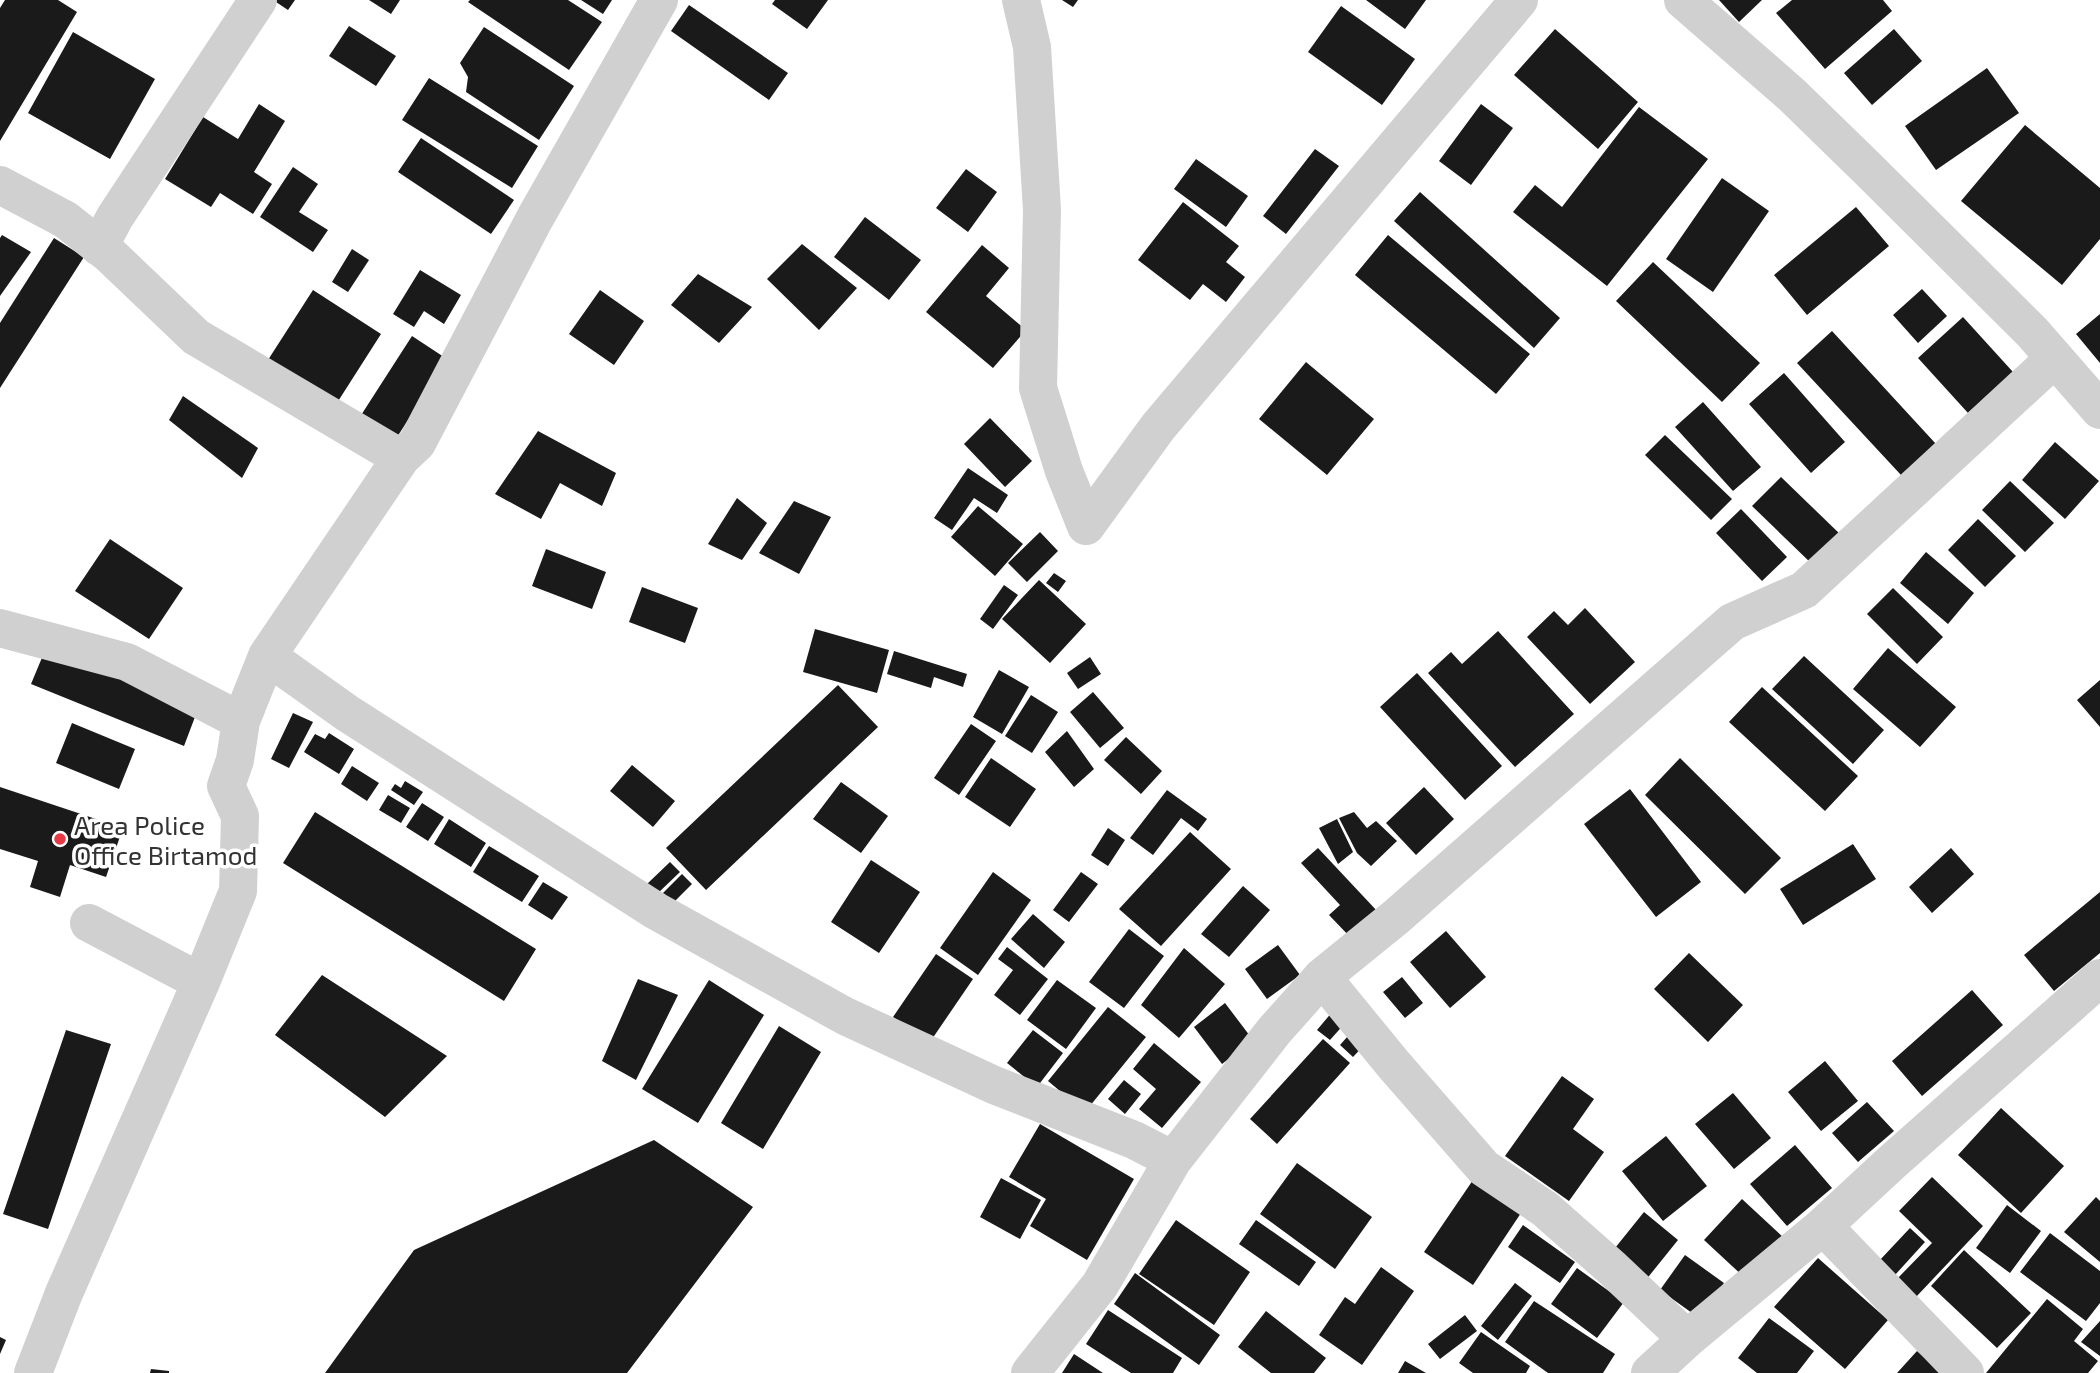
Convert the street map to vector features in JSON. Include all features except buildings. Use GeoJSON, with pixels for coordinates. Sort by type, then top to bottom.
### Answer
{"type":"FeatureCollection","features":[{"type":"Feature","properties":{"kind":"street"},"geometry":{"type":"LineString","coordinates":[[99,247],[258,0]]}},
{"type":"Feature","properties":{"kind":"street"},"geometry":{"type":"LineString","coordinates":[[33,1373],[64,1293],[201,982],[238,891],[240,816],[226,786],[241,722],[267,656],[401,457],[417,443],[535,218],[659,0]]}},
{"type":"Feature","properties":{"kind":"street"},"geometry":{"type":"LineString","coordinates":[[1021,0],[1032,47],[1042,210],[1038,388],[1064,471],[1086,526],[1157,427],[1519,0]]}},
{"type":"Feature","properties":{"kind":"street"},"geometry":{"type":"LineString","coordinates":[[1683,0],[1792,95],[2032,332],[2100,410]]}},
{"type":"Feature","properties":{"kind":"street"},"geometry":{"type":"LineString","coordinates":[[0,185],[65,220],[99,247],[196,337],[401,457]]}},
{"type":"Feature","properties":{"kind":"street"},"geometry":{"type":"LineString","coordinates":[[1030,1373],[1100,1285],[1173,1160],[1274,1031],[1322,977],[1396,917],[1732,622],[1804,590],[2054,359]]}},
{"type":"Feature","properties":{"kind":"street"},"geometry":{"type":"LineString","coordinates":[[0,628],[127,662],[241,722]]}},
{"type":"Feature","properties":{"kind":"street"},"geometry":{"type":"LineString","coordinates":[[267,656],[347,713],[656,911],[822,1003],[994,1085],[1134,1140],[1173,1160]]}},
{"type":"Feature","properties":{"kind":"street"},"geometry":{"type":"LineString","coordinates":[[89,923],[201,982]]}},
{"type":"Feature","properties":{"kind":"street"},"geometry":{"type":"LineString","coordinates":[[1322,977],[1484,1168],[1545,1209],[1687,1339]]}},
{"type":"Feature","properties":{"kind":"street"},"geometry":{"type":"LineString","coordinates":[[1650,1373],[1823,1226],[2100,978]]}},
{"type":"Feature","properties":{"kind":"street"},"geometry":{"type":"LineString","coordinates":[[1823,1226],[1965,1373]]}},
{"type":"Feature","properties":{"kind":"place","name":"Area Police Office Birtamod"},"geometry":{"type":"Point","coordinates":[60,839]}}]}
